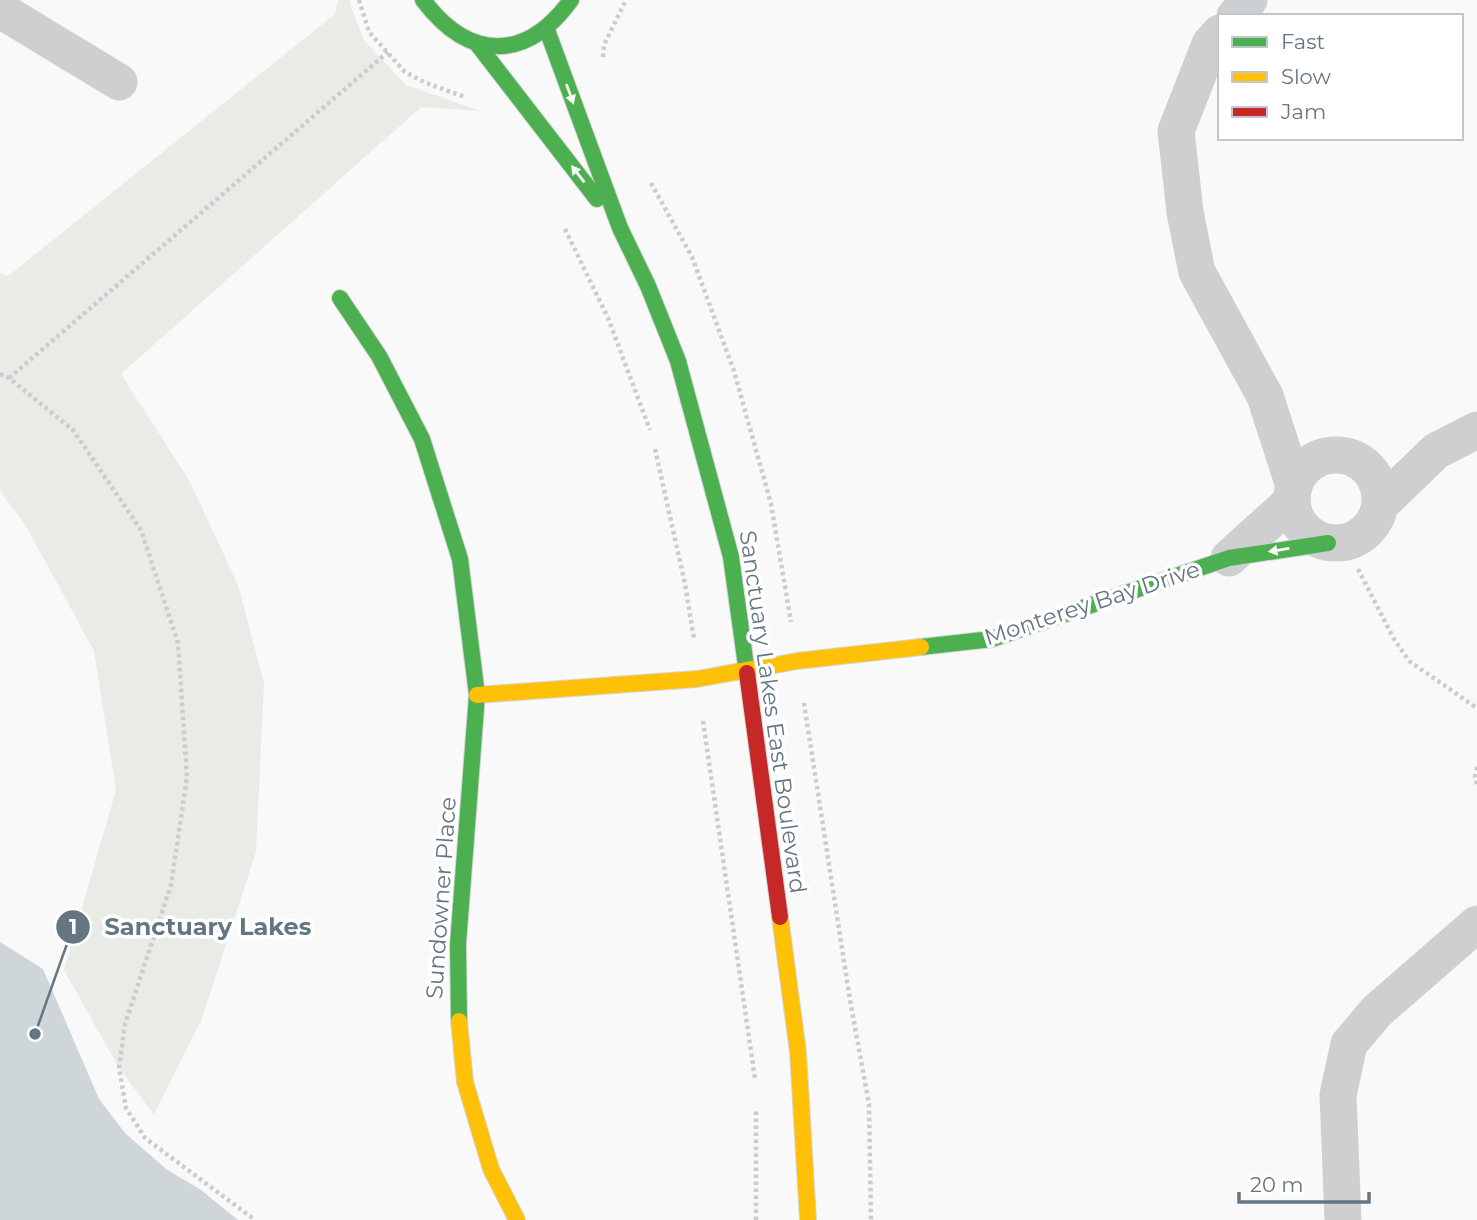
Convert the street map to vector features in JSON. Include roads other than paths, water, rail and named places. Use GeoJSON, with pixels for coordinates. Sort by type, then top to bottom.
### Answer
{"type":"FeatureCollection","features":[{"type":"Feature","properties":{"kind":"street"},"geometry":{"type":"LineString","coordinates":[[423,0],[433,17],[453,34],[478,45],[502,47],[526,41],[547,30],[563,15],[571,0]]}},
{"type":"Feature","properties":{"kind":"street"},"geometry":{"type":"LineString","coordinates":[[1237,14],[1249,0]]}},
{"type":"Feature","properties":{"kind":"street"},"geometry":{"type":"LineString","coordinates":[[0,10],[119,82]]}},
{"type":"Feature","properties":{"kind":"street","name":"Sanctuary Lakes East Boulevard"},"geometry":{"type":"LineString","coordinates":[[547,30],[620,228],[648,286],[678,361],[731,556],[798,1052],[808,1220]]}},
{"type":"Feature","properties":{"kind":"street"},"geometry":{"type":"LineString","coordinates":[[1218,35],[1210,44],[1176,131],[1185,212],[1197,272],[1265,396],[1300,524],[1314,537],[1337,543],[1367,532],[1376,519],[1380,505],[1376,478],[1357,460],[1338,455],[1265,396]]}},
{"type":"Feature","properties":{"kind":"street","name":"Sanctuary Lakes East Boulevard"},"geometry":{"type":"LineString","coordinates":[[478,45],[620,228]]}},
{"type":"Feature","properties":{"kind":"street","name":"Sundowner Place"},"geometry":{"type":"LineString","coordinates":[[340,298],[379,356],[422,439],[460,559],[477,695],[457,944],[457,1007],[465,1082],[491,1169],[517,1220]]}},
{"type":"Feature","properties":{"kind":"street"},"geometry":{"type":"LineString","coordinates":[[1380,505],[1436,452],[1477,430]]}},
{"type":"Feature","properties":{"kind":"street"},"geometry":{"type":"LineString","coordinates":[[1293,494],[1301,472],[1312,461],[1338,455],[1436,452]]}},
{"type":"Feature","properties":{"kind":"street","name":"Monterey Bay Drive"},"geometry":{"type":"LineString","coordinates":[[1229,558],[1293,494]]}},
{"type":"Feature","properties":{"kind":"street","name":"Monterey Bay Drive"},"geometry":{"type":"LineString","coordinates":[[746,670],[797,661],[992,639],[1229,558],[1337,543]]}},
{"type":"Feature","properties":{"kind":"street"},"geometry":{"type":"LineString","coordinates":[[477,695],[697,679],[746,670]]}},
{"type":"Feature","properties":{"kind":"street"},"geometry":{"type":"LineString","coordinates":[[1343,1220],[1338,1095],[1349,1044],[1377,1011],[1477,924]]}},
{"type":"Feature","properties":{"kind":"place","name":"Sanctuary Lakes"},"geometry":{"type":"Point","coordinates":[35,1034]}}]}
